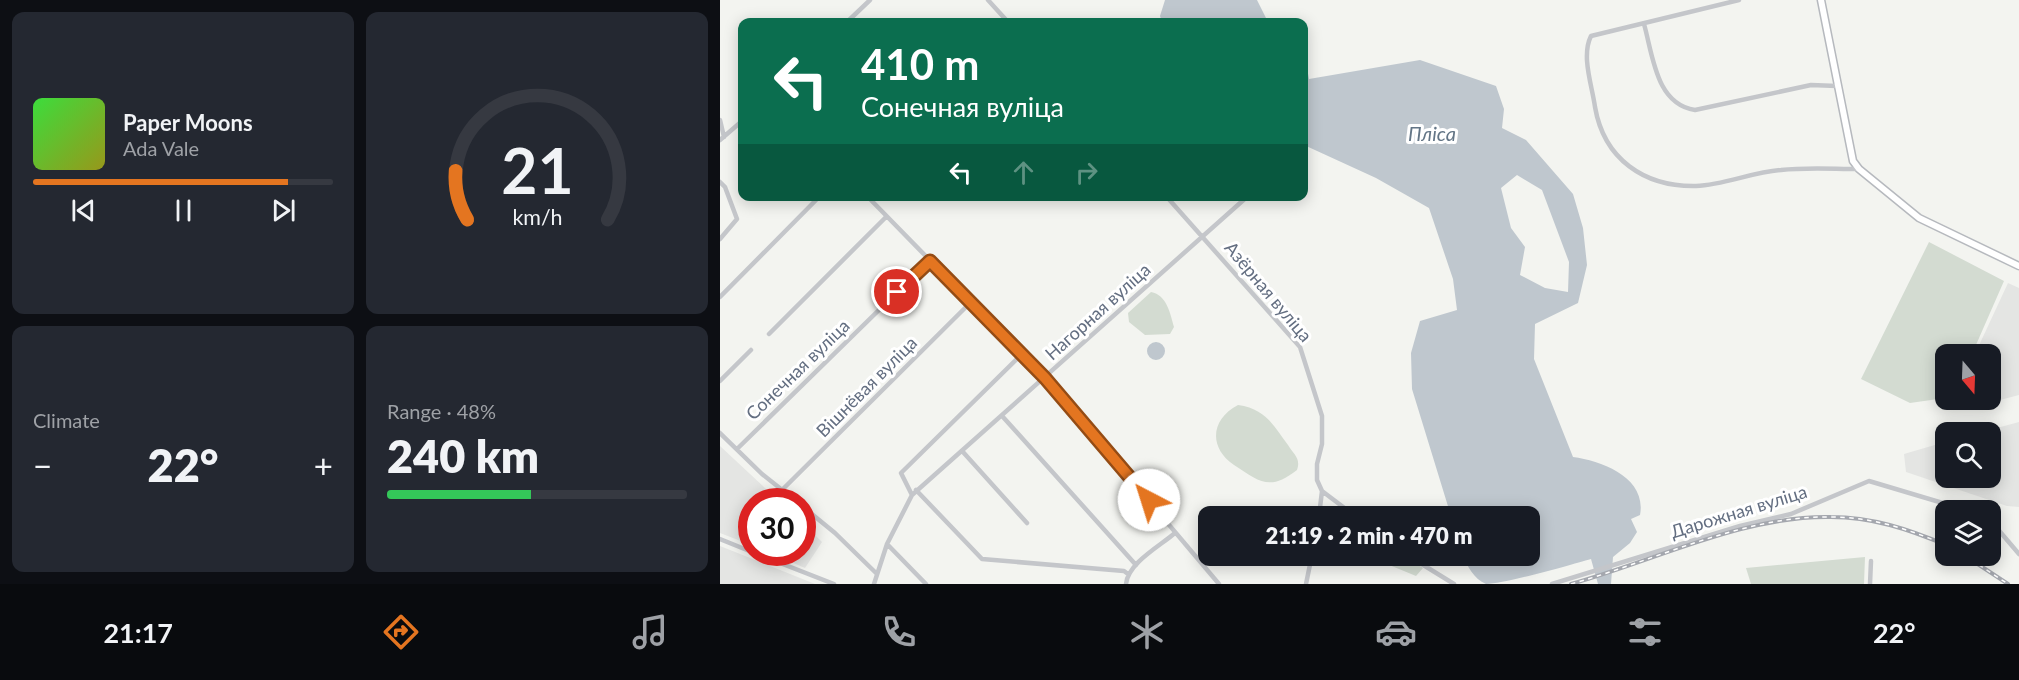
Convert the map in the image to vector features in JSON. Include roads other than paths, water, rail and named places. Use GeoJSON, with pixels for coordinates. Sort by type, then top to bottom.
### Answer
{"type":"FeatureCollection","features":[{"type":"Feature","properties":{"kind":"street"},"geometry":{"type":"LineString","coordinates":[[851,18],[870,0]]}},
{"type":"Feature","properties":{"kind":"street"},"geometry":{"type":"LineString","coordinates":[[988,0],[1004,18]]}},
{"type":"Feature","properties":{"kind":"street"},"geometry":{"type":"LineString","coordinates":[[1739,0],[1590,36],[1586,46],[1598,124],[1606,142],[1624,163],[1642,175],[1667,183],[1696,186],[1780,170],[1859,169]]}},
{"type":"Feature","properties":{"kind":"street"},"geometry":{"type":"LineString","coordinates":[[1821,0],[1853,161],[1859,169],[1919,218],[2019,266]]}},
{"type":"Feature","properties":{"kind":"street"},"geometry":{"type":"LineString","coordinates":[[1644,24],[1662,86],[1670,98],[1682,108],[1695,110],[1811,85],[1837,86]]}},
{"type":"Feature","properties":{"kind":"street"},"geometry":{"type":"LineString","coordinates":[[720,120],[722,139]]}},
{"type":"Feature","properties":{"kind":"street"},"geometry":{"type":"LineString","coordinates":[[722,139],[738,125]]}},
{"type":"Feature","properties":{"kind":"street"},"geometry":{"type":"LineString","coordinates":[[720,182],[725,187],[737,219],[720,239]]}},
{"type":"Feature","properties":{"kind":"street"},"geometry":{"type":"LineString","coordinates":[[720,297],[815,201]]}},
{"type":"Feature","properties":{"kind":"street"},"geometry":{"type":"LineString","coordinates":[[872,201],[1045,378],[1219,584]]}},
{"type":"Feature","properties":{"kind":"street","name":"Азёрная вуліца"},"geometry":{"type":"LineString","coordinates":[[1172,201],[1300,347],[1322,416],[1317,480],[1322,491],[1320,506]]}},
{"type":"Feature","properties":{"kind":"street","name":"Нагорная вуліца"},"geometry":{"type":"LineString","coordinates":[[874,584],[887,544],[916,490],[1003,417],[1242,201]]}},
{"type":"Feature","properties":{"kind":"street"},"geometry":{"type":"LineString","coordinates":[[769,334],[886,217]]}},
{"type":"Feature","properties":{"kind":"street","name":"Сонечная вуліца"},"geometry":{"type":"LineString","coordinates":[[737,449],[930,261]]}},
{"type":"Feature","properties":{"kind":"street","name":"Вішнёвая вуліца"},"geometry":{"type":"LineString","coordinates":[[784,488],[970,302]]}},
{"type":"Feature","properties":{"kind":"street"},"geometry":{"type":"LineString","coordinates":[[720,381],[751,350]]}},
{"type":"Feature","properties":{"kind":"street","name":"Нагорная вуліца"},"geometry":{"type":"LineString","coordinates":[[912,495],[901,473],[1022,354]]}},
{"type":"Feature","properties":{"kind":"street"},"geometry":{"type":"LineString","coordinates":[[1003,417],[1134,563]]}},
{"type":"Feature","properties":{"kind":"street"},"geometry":{"type":"LineString","coordinates":[[720,433],[780,488]]}},
{"type":"Feature","properties":{"kind":"street"},"geometry":{"type":"LineString","coordinates":[[963,452],[1027,523]]}},
{"type":"Feature","properties":{"kind":"street","name":"Дарожная вуліца"},"geometry":{"type":"LineString","coordinates":[[1552,584],[1740,526],[1791,514],[1869,481],[1935,501]]}},
{"type":"Feature","properties":{"kind":"street"},"geometry":{"type":"LineString","coordinates":[[916,490],[982,560],[1126,573]]}},
{"type":"Feature","properties":{"kind":"street"},"geometry":{"type":"LineString","coordinates":[[1322,491],[1342,506]]}},
{"type":"Feature","properties":{"kind":"street"},"geometry":{"type":"LineString","coordinates":[[816,517],[837,534],[876,573]]}},
{"type":"Feature","properties":{"kind":"street"},"geometry":{"type":"LineString","coordinates":[[1126,584],[1126,573],[1134,563],[1175,533]]}},
{"type":"Feature","properties":{"kind":"street"},"geometry":{"type":"LineString","coordinates":[[2001,533],[2019,554]]}},
{"type":"Feature","properties":{"kind":"street"},"geometry":{"type":"LineString","coordinates":[[720,540],[738,547]]}},
{"type":"Feature","properties":{"kind":"street"},"geometry":{"type":"LineString","coordinates":[[887,544],[926,584]]}},
{"type":"Feature","properties":{"kind":"street"},"geometry":{"type":"LineString","coordinates":[[1870,584],[1871,561]]}},
{"type":"Feature","properties":{"kind":"street"},"geometry":{"type":"LineString","coordinates":[[788,566],[834,584]]}},
{"type":"Feature","properties":{"kind":"street"},"geometry":{"type":"LineString","coordinates":[[1306,584],[1310,566]]}},
{"type":"Feature","properties":{"kind":"street"},"geometry":{"type":"LineString","coordinates":[[1425,566],[1454,584]]}},
{"type":"Feature","properties":{"kind":"water"},"geometry":{"type":"Polygon","coordinates":[[[1165,0],[1257,0],[1266,18],[1161,18],[1165,0]]]}},
{"type":"Feature","properties":{"kind":"water","name":"Пліса"},"geometry":{"type":"Polygon","coordinates":[[[1420,60],[1496,86],[1504,109],[1502,128],[1526,140],[1573,194],[1583,228],[1587,265],[1578,303],[1535,324],[1534,359],[1573,457],[1609,467],[1630,481],[1637,491],[1640,515],[1631,519],[1637,532],[1630,543],[1613,557],[1611,584],[1598,584],[1591,559],[1537,574],[1486,584],[1478,579],[1469,566],[1540,566],[1540,506],[1448,506],[1412,389],[1411,353],[1420,321],[1457,310],[1453,279],[1429,208],[1376,178],[1308,147],[1308,74],[1309,79],[1420,60]],[[1517,175],[1501,188],[1511,228],[1525,247],[1520,275],[1545,288],[1568,292],[1569,262],[1542,190],[1517,175]]]}},
{"type":"Feature","properties":{"kind":"water"},"geometry":{"type":"Polygon","coordinates":[[[1156,342],[1162,345],[1165,351],[1162,357],[1156,360],[1150,357],[1147,351],[1150,345],[1156,342]]]}},
{"type":"Feature","properties":{"kind":"railway"},"geometry":{"type":"LineString","coordinates":[[1571,584],[1733,531],[1799,518],[1861,519],[1904,529],[1935,541]]}},
{"type":"Feature","properties":{"kind":"railway"},"geometry":{"type":"LineString","coordinates":[[1981,566],[2008,584]]}}]}
